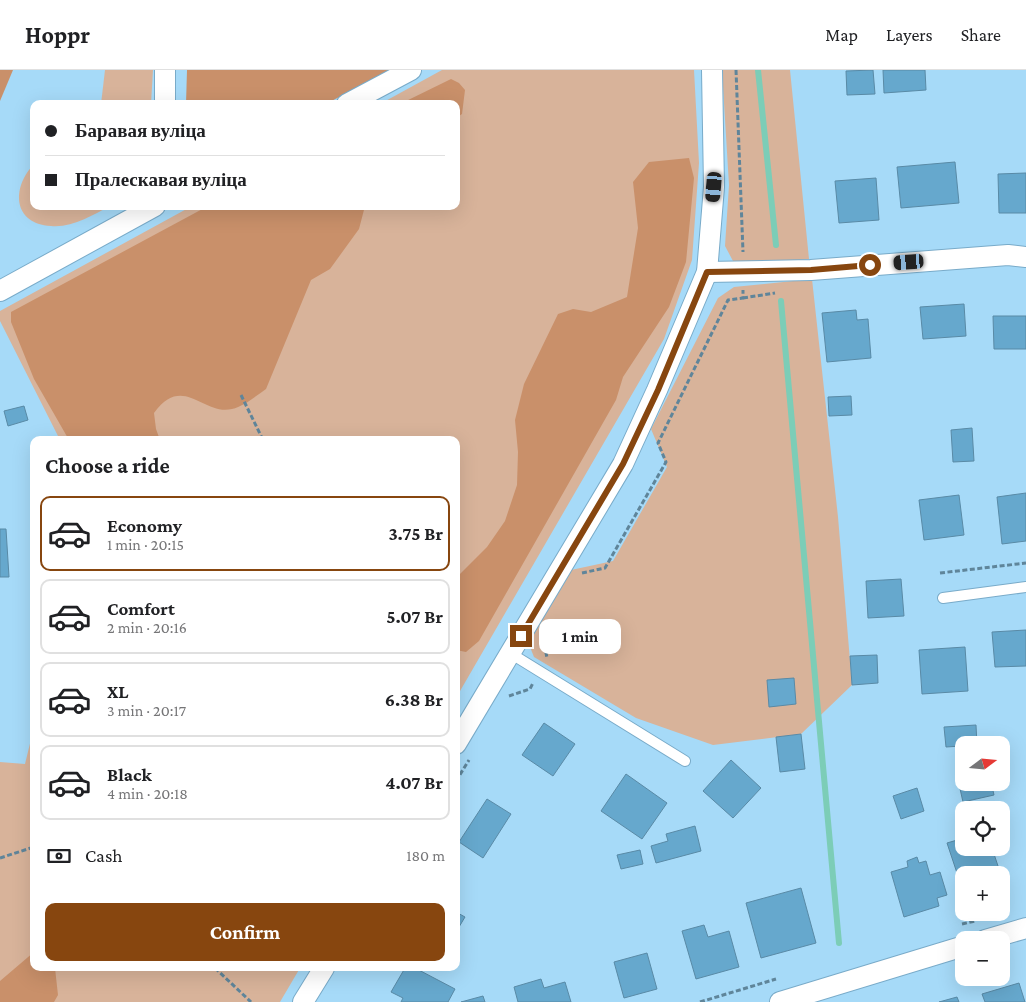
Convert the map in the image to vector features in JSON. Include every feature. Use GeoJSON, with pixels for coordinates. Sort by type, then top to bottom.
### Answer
{"type":"FeatureCollection","features":[{"type":"Feature","properties":{"kind":"street"},"geometry":{"type":"LineString","coordinates":[[165,70],[165,100]]}},
{"type":"Feature","properties":{"kind":"street"},"geometry":{"type":"LineString","coordinates":[[355,100],[411,70]]}},
{"type":"Feature","properties":{"kind":"street"},"geometry":{"type":"LineString","coordinates":[[460,737],[623,464],[658,390],[707,272],[714,187],[712,70]]}},
{"type":"Feature","properties":{"kind":"street"},"geometry":{"type":"LineString","coordinates":[[0,291],[148,210]]}},
{"type":"Feature","properties":{"kind":"street"},"geometry":{"type":"LineString","coordinates":[[707,272],[811,270],[1008,255],[1026,257]]}},
{"type":"Feature","properties":{"kind":"street"},"geometry":{"type":"LineString","coordinates":[[1010,933],[1026,928]]}},
{"type":"Feature","properties":{"kind":"street"},"geometry":{"type":"LineString","coordinates":[[780,1002],[955,949]]}},
{"type":"Feature","properties":{"kind":"street"},"geometry":{"type":"LineString","coordinates":[[303,1002],[322,971]]}},
{"type":"Feature","properties":{"kind":"lane"},"geometry":{"type":"LineString","coordinates":[[943,598],[1026,587]]}},
{"type":"Feature","properties":{"kind":"lane"},"geometry":{"type":"LineString","coordinates":[[510,653],[685,761]]}},
{"type":"Feature","properties":{"kind":"path"},"geometry":{"type":"LineString","coordinates":[[241,395],[261,436]]}},
{"type":"Feature","properties":{"kind":"path"},"geometry":{"type":"LineString","coordinates":[[940,573],[1026,563]]}},
{"type":"Feature","properties":{"kind":"path"},"geometry":{"type":"LineString","coordinates":[[0,858],[30,848]]}},
{"type":"Feature","properties":{"kind":"path"},"geometry":{"type":"LineString","coordinates":[[219,971],[251,1002]]}},
{"type":"Feature","properties":{"kind":"shaded area"},"geometry":{"type":"Polygon","coordinates":[[[0,70],[13,70],[0,101],[0,70]]]}},
{"type":"Feature","properties":{"kind":"shaded area"},"geometry":{"type":"Polygon","coordinates":[[[105,70],[153,70],[151,100],[101,100],[105,70]]]}},
{"type":"Feature","properties":{"kind":"shaded area"},"geometry":{"type":"Polygon","coordinates":[[[187,70],[389,70],[333,100],[186,100],[187,70]]]}},
{"type":"Feature","properties":{"kind":"shaded area"},"geometry":{"type":"Polygon","coordinates":[[[442,70],[694,70],[699,163],[692,260],[664,339],[460,691],[460,436],[58,436],[0,321],[0,311],[185,210],[460,210],[460,100],[387,100],[442,70]]]}},
{"type":"Feature","properties":{"kind":"shaded area"},"geometry":{"type":"Polygon","coordinates":[[[722,70],[790,70],[809,259],[758,265],[733,261],[725,246],[729,185],[722,70]]]}},
{"type":"Feature","properties":{"kind":"shaded area"},"geometry":{"type":"Polygon","coordinates":[[[451,79],[459,83],[465,90],[462,114],[460,115],[460,100],[408,100],[451,79]]]}},
{"type":"Feature","properties":{"kind":"shaded area"},"geometry":{"type":"Polygon","coordinates":[[[689,158],[694,178],[686,262],[669,307],[623,377],[616,400],[479,641],[466,652],[460,651],[460,574],[487,547],[505,521],[517,485],[518,452],[515,420],[524,384],[558,314],[573,309],[591,312],[627,297],[638,228],[633,182],[649,162],[689,158]]]}},
{"type":"Feature","properties":{"kind":"shaded area"},"geometry":{"type":"Polygon","coordinates":[[[30,169],[30,210],[103,210],[67,225],[51,226],[38,224],[29,219],[23,212],[20,203],[19,194],[30,169]]]}},
{"type":"Feature","properties":{"kind":"shaded area"},"geometry":{"type":"Polygon","coordinates":[[[201,210],[364,210],[359,229],[330,269],[311,280],[266,389],[236,408],[222,410],[184,396],[174,396],[164,402],[154,413],[159,436],[67,436],[34,379],[11,322],[11,312],[201,210]]]}},
{"type":"Feature","properties":{"kind":"shaded area"},"geometry":{"type":"Polygon","coordinates":[[[812,279],[838,517],[852,685],[801,734],[713,745],[636,718],[534,657],[528,642],[571,570],[613,561],[667,467],[651,429],[718,298],[734,287],[812,279]]]}},
{"type":"Feature","properties":{"kind":"shaded area"},"geometry":{"type":"Polygon","coordinates":[[[30,743],[30,971],[298,971],[280,1002],[0,1002],[0,762],[25,764],[30,743]]]}},
{"type":"Feature","properties":{"kind":"shaded area"},"geometry":{"type":"Polygon","coordinates":[[[30,955],[30,971],[55,971],[58,995],[54,1002],[0,1002],[0,981],[30,955]]]}},
{"type":"Feature","properties":{"kind":"building"},"geometry":{"type":"Polygon","coordinates":[[[873,70],[875,94],[847,95],[846,71],[873,70]]]}},
{"type":"Feature","properties":{"kind":"building"},"geometry":{"type":"Polygon","coordinates":[[[883,70],[925,70],[926,90],[884,93],[883,70]]]}},
{"type":"Feature","properties":{"kind":"building"},"geometry":{"type":"Polygon","coordinates":[[[955,162],[959,203],[901,208],[897,167],[955,162]]]}},
{"type":"Feature","properties":{"kind":"building"},"geometry":{"type":"Polygon","coordinates":[[[1026,173],[1026,213],[999,213],[998,174],[1026,173]]]}},
{"type":"Feature","properties":{"kind":"building"},"geometry":{"type":"Polygon","coordinates":[[[876,178],[879,220],[839,223],[835,181],[876,178]]]}},
{"type":"Feature","properties":{"kind":"building"},"geometry":{"type":"Polygon","coordinates":[[[964,304],[966,336],[923,339],[920,307],[964,304]]]}},
{"type":"Feature","properties":{"kind":"building"},"geometry":{"type":"Polygon","coordinates":[[[856,310],[857,320],[868,319],[871,358],[827,362],[822,313],[856,310]]]}},
{"type":"Feature","properties":{"kind":"building"},"geometry":{"type":"Polygon","coordinates":[[[993,316],[1026,316],[1026,349],[994,349],[993,316]]]}},
{"type":"Feature","properties":{"kind":"building"},"geometry":{"type":"Polygon","coordinates":[[[851,396],[852,415],[829,416],[828,397],[851,396]]]}},
{"type":"Feature","properties":{"kind":"building"},"geometry":{"type":"Polygon","coordinates":[[[24,406],[28,420],[8,426],[4,411],[24,406]]]}},
{"type":"Feature","properties":{"kind":"building"},"geometry":{"type":"Polygon","coordinates":[[[972,428],[974,461],[953,462],[951,430],[972,428]]]}},
{"type":"Feature","properties":{"kind":"building"},"geometry":{"type":"Polygon","coordinates":[[[1026,493],[1026,541],[1002,544],[997,497],[1026,493]]]}},
{"type":"Feature","properties":{"kind":"building"},"geometry":{"type":"Polygon","coordinates":[[[959,495],[964,535],[924,540],[919,500],[959,495]]]}},
{"type":"Feature","properties":{"kind":"building"},"geometry":{"type":"Polygon","coordinates":[[[0,529],[6,529],[9,577],[0,577],[0,529]]]}},
{"type":"Feature","properties":{"kind":"building"},"geometry":{"type":"Polygon","coordinates":[[[901,579],[904,616],[868,618],[866,581],[901,579]]]}},
{"type":"Feature","properties":{"kind":"building"},"geometry":{"type":"Polygon","coordinates":[[[1026,630],[1026,666],[995,667],[992,632],[1026,630]]]}},
{"type":"Feature","properties":{"kind":"building"},"geometry":{"type":"Polygon","coordinates":[[[965,647],[968,691],[922,694],[919,650],[965,647]]]}},
{"type":"Feature","properties":{"kind":"building"},"geometry":{"type":"Polygon","coordinates":[[[877,655],[878,683],[852,685],[850,656],[877,655]]]}},
{"type":"Feature","properties":{"kind":"building"},"geometry":{"type":"Polygon","coordinates":[[[794,678],[796,704],[769,707],[767,680],[794,678]]]}},
{"type":"Feature","properties":{"kind":"building"},"geometry":{"type":"Polygon","coordinates":[[[544,723],[575,744],[553,776],[522,755],[544,723]]]}},
{"type":"Feature","properties":{"kind":"building"},"geometry":{"type":"Polygon","coordinates":[[[976,725],[977,736],[955,736],[955,746],[946,747],[944,727],[976,725]]]}},
{"type":"Feature","properties":{"kind":"building"},"geometry":{"type":"Polygon","coordinates":[[[801,734],[805,769],[780,772],[776,737],[801,734]]]}},
{"type":"Feature","properties":{"kind":"building"},"geometry":{"type":"Polygon","coordinates":[[[731,760],[761,788],[733,818],[703,791],[731,760]]]}},
{"type":"Feature","properties":{"kind":"building"},"geometry":{"type":"Polygon","coordinates":[[[626,774],[667,803],[642,839],[601,811],[626,774]]]}},
{"type":"Feature","properties":{"kind":"building"},"geometry":{"type":"Polygon","coordinates":[[[917,788],[924,811],[901,819],[893,796],[917,788]]]}},
{"type":"Feature","properties":{"kind":"building"},"geometry":{"type":"Polygon","coordinates":[[[961,791],[993,791],[994,795],[963,801],[961,791]]]}},
{"type":"Feature","properties":{"kind":"building"},"geometry":{"type":"Polygon","coordinates":[[[487,799],[511,814],[483,858],[460,843],[487,799]]]}},
{"type":"Feature","properties":{"kind":"building"},"geometry":{"type":"Polygon","coordinates":[[[695,826],[701,851],[656,863],[651,846],[668,841],[666,834],[695,826]]]}},
{"type":"Feature","properties":{"kind":"building"},"geometry":{"type":"Polygon","coordinates":[[[955,841],[955,856],[995,856],[998,866],[955,867],[947,843],[955,841]]]}},
{"type":"Feature","properties":{"kind":"building"},"geometry":{"type":"Polygon","coordinates":[[[640,850],[643,864],[621,869],[617,855],[640,850]]]}},
{"type":"Feature","properties":{"kind":"building"},"geometry":{"type":"Polygon","coordinates":[[[917,857],[919,863],[926,861],[930,875],[940,872],[947,895],[937,898],[939,906],[904,917],[891,872],[908,867],[907,861],[917,857]]]}},
{"type":"Feature","properties":{"kind":"building"},"geometry":{"type":"Polygon","coordinates":[[[801,888],[816,943],[761,958],[746,903],[801,888]]]}},
{"type":"Feature","properties":{"kind":"building"},"geometry":{"type":"Polygon","coordinates":[[[460,914],[465,917],[460,925],[460,914]]]}},
{"type":"Feature","properties":{"kind":"building"},"geometry":{"type":"Polygon","coordinates":[[[704,925],[708,937],[729,931],[739,967],[696,979],[682,931],[704,925]]]}},
{"type":"Feature","properties":{"kind":"building"},"geometry":{"type":"Polygon","coordinates":[[[647,953],[657,989],[624,998],[614,962],[647,953]]]}},
{"type":"Feature","properties":{"kind":"building"},"geometry":{"type":"Polygon","coordinates":[[[403,971],[421,971],[455,989],[448,1002],[401,1002],[403,998],[391,992],[403,971]]]}},
{"type":"Feature","properties":{"kind":"building"},"geometry":{"type":"Polygon","coordinates":[[[541,979],[544,988],[565,982],[571,1002],[518,1002],[514,987],[541,979]]]}},
{"type":"Feature","properties":{"kind":"building"},"geometry":{"type":"Polygon","coordinates":[[[1019,983],[1025,1002],[985,1002],[982,994],[1019,983]]]}},
{"type":"Feature","properties":{"kind":"building"},"geometry":{"type":"Polygon","coordinates":[[[483,996],[485,1002],[461,1002],[483,996]]]}},
{"type":"Feature","properties":{"kind":"building"},"geometry":{"type":"Polygon","coordinates":[[[957,997],[959,1002],[939,1002],[957,997]]]}},
{"type":"Feature","properties":{"kind":"waterway"},"geometry":{"type":"LineString","coordinates":[[758,70],[776,245]]}},
{"type":"Feature","properties":{"kind":"waterway"},"geometry":{"type":"LineString","coordinates":[[781,301],[839,943]]}},
{"type":"Feature","properties":{"kind":"route"},"geometry":{"type":"LineString","coordinates":[[521,636],[623,464],[658,390],[707,272],[811,270],[870,265]]}}]}
